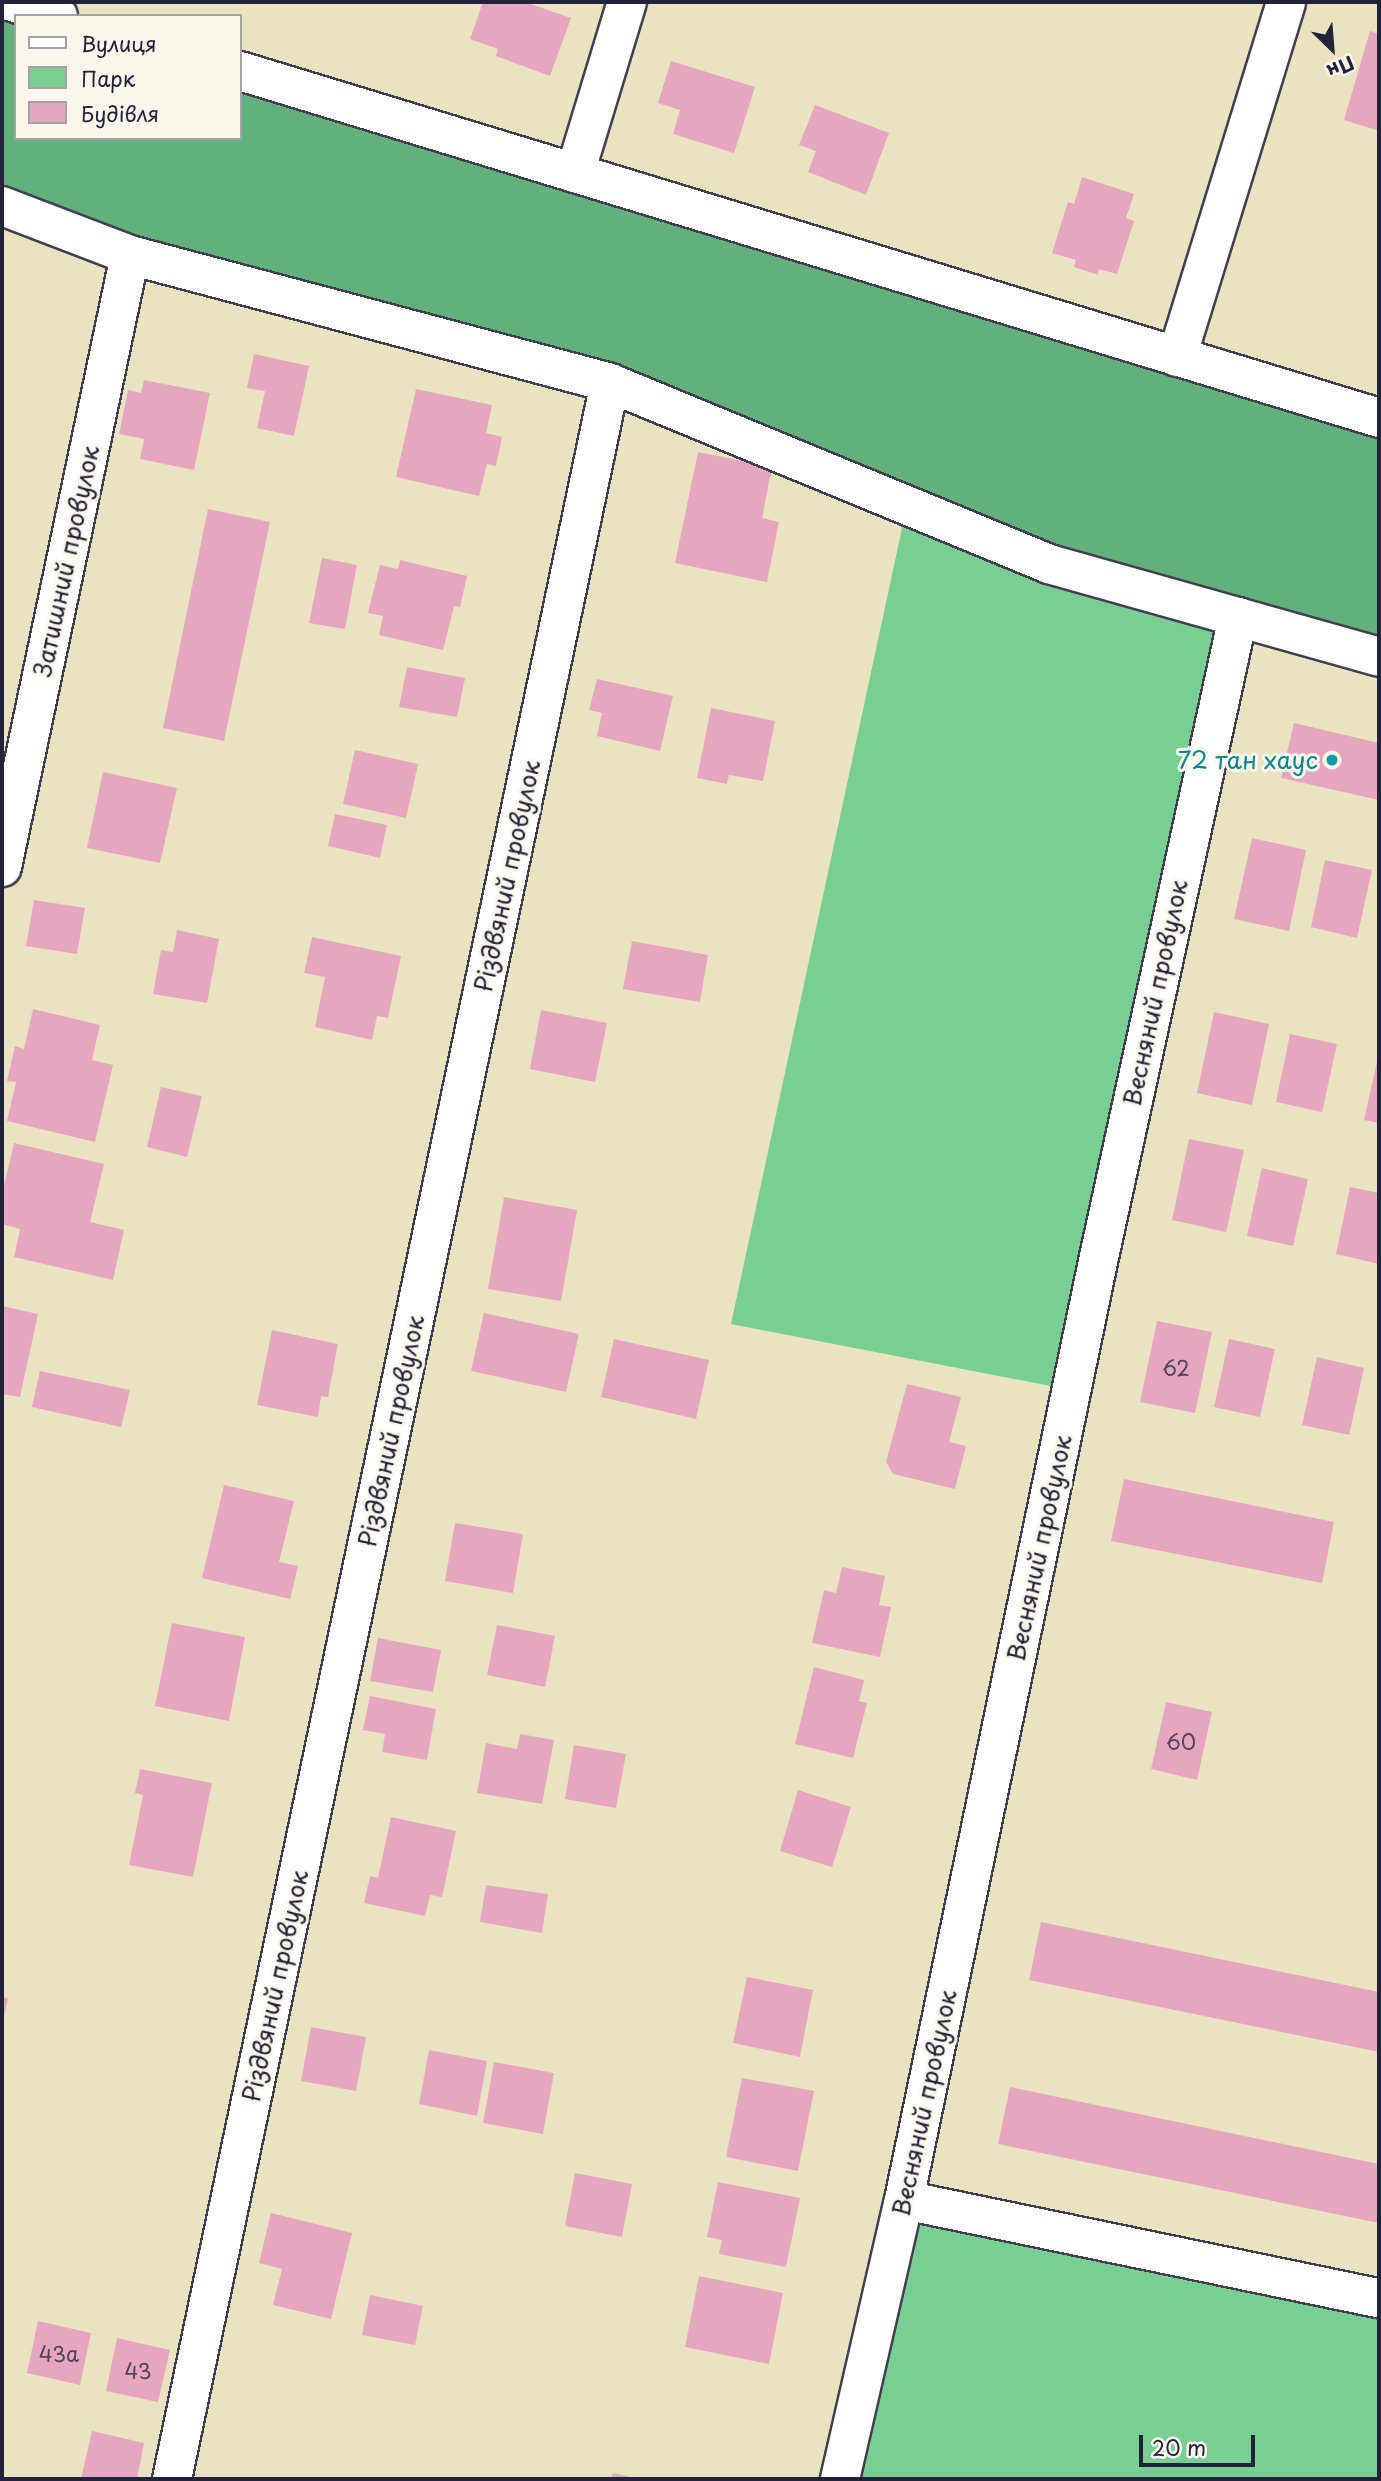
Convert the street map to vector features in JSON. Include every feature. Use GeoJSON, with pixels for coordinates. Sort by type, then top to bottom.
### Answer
{"type":"FeatureCollection","features":[{"type":"Feature","properties":{"kind":"street"},"geometry":{"type":"LineString","coordinates":[[12,2],[51,14]]}},
{"type":"Feature","properties":{"kind":"street"},"geometry":{"type":"LineString","coordinates":[[575,173],[627,2]]}},
{"type":"Feature","properties":{"kind":"street"},"geometry":{"type":"LineString","coordinates":[[1177,357],[1286,2]]}},
{"type":"Feature","properties":{"kind":"street"},"geometry":{"type":"LineString","coordinates":[[242,72],[1379,418]]}},
{"type":"Feature","properties":{"kind":"street"},"geometry":{"type":"LineString","coordinates":[[2,206],[130,255],[610,383],[1049,564],[1379,657]]}},
{"type":"Feature","properties":{"kind":"street","name":"Затишний провулок"},"geometry":{"type":"LineString","coordinates":[[2,867],[130,255]]}},
{"type":"Feature","properties":{"kind":"street","name":"Різдвяний провулок"},"geometry":{"type":"LineString","coordinates":[[172,2479],[610,383]]}},
{"type":"Feature","properties":{"kind":"street","name":"Весняний провулок"},"geometry":{"type":"LineString","coordinates":[[840,2479],[904,2200],[1101,1243],[1238,617]]}},
{"type":"Feature","properties":{"kind":"street"},"geometry":{"type":"LineString","coordinates":[[904,2200],[1379,2298]]}},
{"type":"Feature","properties":{"kind":"green space"},"geometry":{"type":"Polygon","coordinates":[[[2,2],[14,14],[14,140],[242,140],[242,72],[1379,418],[1379,657],[1049,564],[610,383],[2,206],[2,2]]]}},
{"type":"Feature","properties":{"kind":"green space"},"geometry":{"type":"Polygon","coordinates":[[[907,505],[1238,617],[1071,1390],[731,1324],[907,505]]]}},
{"type":"Feature","properties":{"kind":"green space"},"geometry":{"type":"Polygon","coordinates":[[[904,2200],[1379,2298],[1379,2479],[840,2479],[904,2200]]]}},
{"type":"Feature","properties":{"kind":"building"},"geometry":{"type":"Polygon","coordinates":[[[483,2],[525,2],[571,18],[550,76],[496,56],[498,49],[470,39],[483,2]]]}},
{"type":"Feature","properties":{"kind":"building"},"geometry":{"type":"Polygon","coordinates":[[[1370,31],[1379,34],[1379,131],[1344,120],[1370,31]]]}},
{"type":"Feature","properties":{"kind":"building"},"geometry":{"type":"Polygon","coordinates":[[[671,61],[755,87],[734,153],[673,134],[680,110],[658,103],[671,61]]]}},
{"type":"Feature","properties":{"kind":"building"},"geometry":{"type":"Polygon","coordinates":[[[815,105],[889,133],[866,195],[808,172],[816,151],[799,145],[815,105]]]}},
{"type":"Feature","properties":{"kind":"building"},"geometry":{"type":"Polygon","coordinates":[[[1082,177],[1134,194],[1126,218],[1134,221],[1117,274],[1099,269],[1098,275],[1074,267],[1076,260],[1052,253],[1068,202],[1074,204],[1082,177]]]}},
{"type":"Feature","properties":{"kind":"building"},"geometry":{"type":"Polygon","coordinates":[[[254,354],[309,366],[294,436],[257,428],[265,391],[247,388],[254,354]]]}},
{"type":"Feature","properties":{"kind":"building"},"geometry":{"type":"Polygon","coordinates":[[[144,380],[210,393],[194,470],[140,459],[144,439],[119,434],[128,390],[141,393],[144,380]]]}},
{"type":"Feature","properties":{"kind":"building"},"geometry":{"type":"Polygon","coordinates":[[[416,389],[492,405],[486,433],[502,437],[496,466],[487,464],[479,496],[396,477],[416,389]]]}},
{"type":"Feature","properties":{"kind":"building"},"geometry":{"type":"Polygon","coordinates":[[[698,452],[772,467],[762,518],[779,522],[767,582],[675,563],[698,452]]]}},
{"type":"Feature","properties":{"kind":"building"},"geometry":{"type":"Polygon","coordinates":[[[208,509],[270,522],[224,741],[163,728],[208,509]]]}},
{"type":"Feature","properties":{"kind":"building"},"geometry":{"type":"Polygon","coordinates":[[[322,558],[357,565],[345,629],[309,623],[322,558]]]}},
{"type":"Feature","properties":{"kind":"building"},"geometry":{"type":"Polygon","coordinates":[[[400,560],[467,576],[460,607],[454,606],[443,650],[379,635],[383,616],[368,613],[380,565],[398,569],[400,560]]]}},
{"type":"Feature","properties":{"kind":"building"},"geometry":{"type":"Polygon","coordinates":[[[407,667],[465,678],[457,717],[399,707],[407,667]]]}},
{"type":"Feature","properties":{"kind":"building"},"geometry":{"type":"Polygon","coordinates":[[[597,679],[673,696],[660,751],[597,736],[602,713],[589,710],[597,679]]]}},
{"type":"Feature","properties":{"kind":"building"},"geometry":{"type":"Polygon","coordinates":[[[711,708],[775,721],[763,781],[729,775],[727,784],[697,778],[711,708]]]}},
{"type":"Feature","properties":{"kind":"building","name":"72 тан хаус"},"geometry":{"type":"Polygon","coordinates":[[[1294,723],[1379,743],[1379,800],[1281,778],[1294,723]]]}},
{"type":"Feature","properties":{"kind":"building"},"geometry":{"type":"Polygon","coordinates":[[[355,750],[418,764],[406,818],[343,804],[355,750]]]}},
{"type":"Feature","properties":{"kind":"building"},"geometry":{"type":"Polygon","coordinates":[[[103,772],[177,788],[160,863],[87,848],[103,772]]]}},
{"type":"Feature","properties":{"kind":"building"},"geometry":{"type":"Polygon","coordinates":[[[335,814],[387,825],[380,858],[328,846],[335,814]]]}},
{"type":"Feature","properties":{"kind":"building"},"geometry":{"type":"Polygon","coordinates":[[[1252,838],[1306,850],[1289,931],[1234,919],[1252,838]]]}},
{"type":"Feature","properties":{"kind":"building"},"geometry":{"type":"Polygon","coordinates":[[[1325,860],[1372,870],[1357,938],[1311,927],[1325,860]]]}},
{"type":"Feature","properties":{"kind":"building"},"geometry":{"type":"Polygon","coordinates":[[[34,900],[85,908],[77,954],[26,946],[34,900]]]}},
{"type":"Feature","properties":{"kind":"building"},"geometry":{"type":"Polygon","coordinates":[[[177,930],[219,939],[207,1003],[153,994],[161,950],[173,952],[177,930]]]}},
{"type":"Feature","properties":{"kind":"building"},"geometry":{"type":"Polygon","coordinates":[[[312,937],[401,956],[388,1018],[377,1016],[372,1040],[315,1027],[325,977],[304,973],[312,937]]]}},
{"type":"Feature","properties":{"kind":"building"},"geometry":{"type":"Polygon","coordinates":[[[632,941],[708,955],[700,1002],[623,989],[632,941]]]}},
{"type":"Feature","properties":{"kind":"building"},"geometry":{"type":"Polygon","coordinates":[[[33,1009],[100,1025],[92,1060],[113,1065],[95,1142],[7,1121],[16,1082],[7,1081],[15,1046],[24,1049],[33,1009]]]}},
{"type":"Feature","properties":{"kind":"building"},"geometry":{"type":"Polygon","coordinates":[[[541,1010],[607,1023],[595,1082],[530,1069],[541,1010]]]}},
{"type":"Feature","properties":{"kind":"building"},"geometry":{"type":"Polygon","coordinates":[[[1214,1012],[1269,1024],[1252,1105],[1197,1093],[1214,1012]]]}},
{"type":"Feature","properties":{"kind":"building"},"geometry":{"type":"Polygon","coordinates":[[[1290,1034],[1337,1044],[1322,1112],[1276,1102],[1290,1034]]]}},
{"type":"Feature","properties":{"kind":"building"},"geometry":{"type":"Polygon","coordinates":[[[1379,1057],[1379,1123],[1364,1120],[1379,1057]]]}},
{"type":"Feature","properties":{"kind":"building"},"geometry":{"type":"Polygon","coordinates":[[[161,1087],[202,1096],[187,1157],[147,1147],[161,1087]]]}},
{"type":"Feature","properties":{"kind":"building"},"geometry":{"type":"Polygon","coordinates":[[[1189,1139],[1244,1150],[1226,1232],[1172,1220],[1189,1139]]]}},
{"type":"Feature","properties":{"kind":"building"},"geometry":{"type":"Polygon","coordinates":[[[14,1143],[104,1164],[90,1222],[124,1230],[113,1280],[14,1257],[20,1229],[2,1224],[2,1194],[14,1143]]]}},
{"type":"Feature","properties":{"kind":"building"},"geometry":{"type":"Polygon","coordinates":[[[1262,1168],[1308,1179],[1293,1246],[1247,1236],[1262,1168]]]}},
{"type":"Feature","properties":{"kind":"building"},"geometry":{"type":"Polygon","coordinates":[[[1350,1187],[1379,1193],[1379,1264],[1336,1254],[1350,1187]]]}},
{"type":"Feature","properties":{"kind":"building"},"geometry":{"type":"Polygon","coordinates":[[[504,1197],[577,1210],[561,1301],[488,1289],[504,1197]]]}},
{"type":"Feature","properties":{"kind":"building"},"geometry":{"type":"Polygon","coordinates":[[[2,1306],[38,1314],[20,1397],[2,1394],[2,1306]]]}},
{"type":"Feature","properties":{"kind":"building"},"geometry":{"type":"Polygon","coordinates":[[[484,1313],[579,1334],[566,1392],[471,1371],[484,1313]]]}},
{"type":"Feature","properties":{"kind":"building"},"geometry":{"type":"Polygon","coordinates":[[[1157,1321],[1212,1332],[1195,1413],[1140,1402],[1157,1321]]]}},
{"type":"Feature","properties":{"kind":"building"},"geometry":{"type":"Polygon","coordinates":[[[272,1330],[338,1344],[328,1397],[321,1396],[318,1417],[257,1405],[272,1330]]]}},
{"type":"Feature","properties":{"kind":"building"},"geometry":{"type":"Polygon","coordinates":[[[614,1339],[709,1360],[696,1419],[601,1397],[614,1339]]]}},
{"type":"Feature","properties":{"kind":"building"},"geometry":{"type":"Polygon","coordinates":[[[1229,1339],[1275,1349],[1260,1417],[1214,1407],[1229,1339]]]}},
{"type":"Feature","properties":{"kind":"building"},"geometry":{"type":"Polygon","coordinates":[[[1317,1357],[1364,1368],[1349,1435],[1302,1425],[1317,1357]]]}},
{"type":"Feature","properties":{"kind":"building"},"geometry":{"type":"Polygon","coordinates":[[[40,1371],[130,1390],[121,1427],[32,1407],[40,1371]]]}},
{"type":"Feature","properties":{"kind":"building"},"geometry":{"type":"Polygon","coordinates":[[[907,1384],[961,1397],[949,1442],[966,1446],[955,1489],[893,1474],[886,1462],[907,1384]]]}},
{"type":"Feature","properties":{"kind":"building"},"geometry":{"type":"Polygon","coordinates":[[[1124,1479],[1334,1522],[1322,1583],[1111,1541],[1124,1479]]]}},
{"type":"Feature","properties":{"kind":"building"},"geometry":{"type":"Polygon","coordinates":[[[224,1485],[294,1501],[279,1562],[298,1566],[290,1599],[202,1578],[224,1485]]]}},
{"type":"Feature","properties":{"kind":"building"},"geometry":{"type":"Polygon","coordinates":[[[455,1523],[523,1534],[513,1593],[445,1581],[455,1523]]]}},
{"type":"Feature","properties":{"kind":"building"},"geometry":{"type":"Polygon","coordinates":[[[842,1567],[885,1576],[879,1605],[891,1607],[880,1657],[812,1643],[824,1590],[836,1593],[842,1567]]]}},
{"type":"Feature","properties":{"kind":"building"},"geometry":{"type":"Polygon","coordinates":[[[172,1623],[245,1637],[229,1721],[155,1706],[172,1623]]]}},
{"type":"Feature","properties":{"kind":"building"},"geometry":{"type":"Polygon","coordinates":[[[497,1625],[555,1636],[545,1687],[487,1675],[497,1625]]]}},
{"type":"Feature","properties":{"kind":"building"},"geometry":{"type":"Polygon","coordinates":[[[378,1638],[441,1650],[433,1692],[370,1681],[378,1638]]]}},
{"type":"Feature","properties":{"kind":"building"},"geometry":{"type":"Polygon","coordinates":[[[814,1667],[864,1680],[859,1701],[867,1703],[853,1758],[795,1744],[814,1667]]]}},
{"type":"Feature","properties":{"kind":"building"},"geometry":{"type":"Polygon","coordinates":[[[370,1696],[436,1709],[427,1760],[382,1752],[385,1734],[363,1730],[370,1696]]]}},
{"type":"Feature","properties":{"kind":"building"},"geometry":{"type":"Polygon","coordinates":[[[1166,1702],[1212,1712],[1197,1780],[1151,1769],[1166,1702]]]}},
{"type":"Feature","properties":{"kind":"building"},"geometry":{"type":"Polygon","coordinates":[[[520,1734],[554,1740],[542,1804],[477,1793],[486,1743],[517,1749],[520,1734]]]}},
{"type":"Feature","properties":{"kind":"building"},"geometry":{"type":"Polygon","coordinates":[[[574,1745],[626,1754],[616,1808],[565,1799],[574,1745]]]}},
{"type":"Feature","properties":{"kind":"building"},"geometry":{"type":"Polygon","coordinates":[[[140,1769],[212,1783],[193,1877],[129,1865],[143,1795],[135,1793],[140,1769]]]}},
{"type":"Feature","properties":{"kind":"building"},"geometry":{"type":"Polygon","coordinates":[[[798,1790],[851,1807],[832,1867],[780,1851],[798,1790]]]}},
{"type":"Feature","properties":{"kind":"building"},"geometry":{"type":"Polygon","coordinates":[[[391,1817],[456,1831],[442,1897],[430,1895],[425,1916],[364,1903],[370,1876],[378,1878],[391,1817]]]}},
{"type":"Feature","properties":{"kind":"building"},"geometry":{"type":"Polygon","coordinates":[[[486,1885],[548,1894],[542,1933],[480,1922],[486,1885]]]}},
{"type":"Feature","properties":{"kind":"building"},"geometry":{"type":"Polygon","coordinates":[[[1041,1922],[1379,1992],[1379,2052],[1029,1980],[1041,1922]]]}},
{"type":"Feature","properties":{"kind":"building"},"geometry":{"type":"Polygon","coordinates":[[[747,1977],[813,1990],[800,2057],[733,2043],[747,1977]]]}},
{"type":"Feature","properties":{"kind":"building"},"geometry":{"type":"Polygon","coordinates":[[[2,1997],[8,1998],[3,2021],[2,2021],[2,1997]]]}},
{"type":"Feature","properties":{"kind":"building"},"geometry":{"type":"Polygon","coordinates":[[[311,2027],[366,2037],[356,2091],[301,2081],[311,2027]]]}},
{"type":"Feature","properties":{"kind":"building"},"geometry":{"type":"Polygon","coordinates":[[[429,2050],[487,2061],[477,2116],[419,2104],[429,2050]]]}},
{"type":"Feature","properties":{"kind":"building"},"geometry":{"type":"Polygon","coordinates":[[[494,2062],[554,2073],[543,2134],[483,2123],[494,2062]]]}},
{"type":"Feature","properties":{"kind":"building"},"geometry":{"type":"Polygon","coordinates":[[[742,2078],[814,2091],[798,2171],[726,2157],[742,2078]]]}},
{"type":"Feature","properties":{"kind":"building"},"geometry":{"type":"Polygon","coordinates":[[[1010,2087],[1379,2164],[1379,2223],[998,2144],[1010,2087]]]}},
{"type":"Feature","properties":{"kind":"building"},"geometry":{"type":"Polygon","coordinates":[[[575,2173],[632,2184],[622,2237],[565,2226],[575,2173]]]}},
{"type":"Feature","properties":{"kind":"building"},"geometry":{"type":"Polygon","coordinates":[[[718,2182],[800,2198],[786,2267],[719,2254],[722,2240],[707,2237],[718,2182]]]}},
{"type":"Feature","properties":{"kind":"building"},"geometry":{"type":"Polygon","coordinates":[[[271,2213],[352,2233],[331,2319],[273,2305],[282,2269],[259,2263],[271,2213]]]}},
{"type":"Feature","properties":{"kind":"building"},"geometry":{"type":"Polygon","coordinates":[[[699,2276],[783,2293],[769,2364],[685,2347],[699,2276]]]}},
{"type":"Feature","properties":{"kind":"building"},"geometry":{"type":"Polygon","coordinates":[[[370,2295],[423,2306],[415,2345],[362,2335],[370,2295]]]}},
{"type":"Feature","properties":{"kind":"building"},"geometry":{"type":"Polygon","coordinates":[[[38,2321],[91,2333],[80,2385],[27,2373],[38,2321]]]}},
{"type":"Feature","properties":{"kind":"building"},"geometry":{"type":"Polygon","coordinates":[[[117,2338],[170,2350],[158,2402],[106,2391],[117,2338]]]}},
{"type":"Feature","properties":{"kind":"building"},"geometry":{"type":"Polygon","coordinates":[[[92,2431],[144,2443],[137,2479],[81,2479],[92,2431]]]}},
{"type":"Feature","properties":{"kind":"building"},"geometry":{"type":"Polygon","coordinates":[[[613,2473],[635,2478],[635,2479],[611,2479],[613,2473]]]}},
{"type":"Feature","properties":{"kind":"place","name":"72 тан хаус"},"geometry":{"type":"Point","coordinates":[1332,760]}}]}
